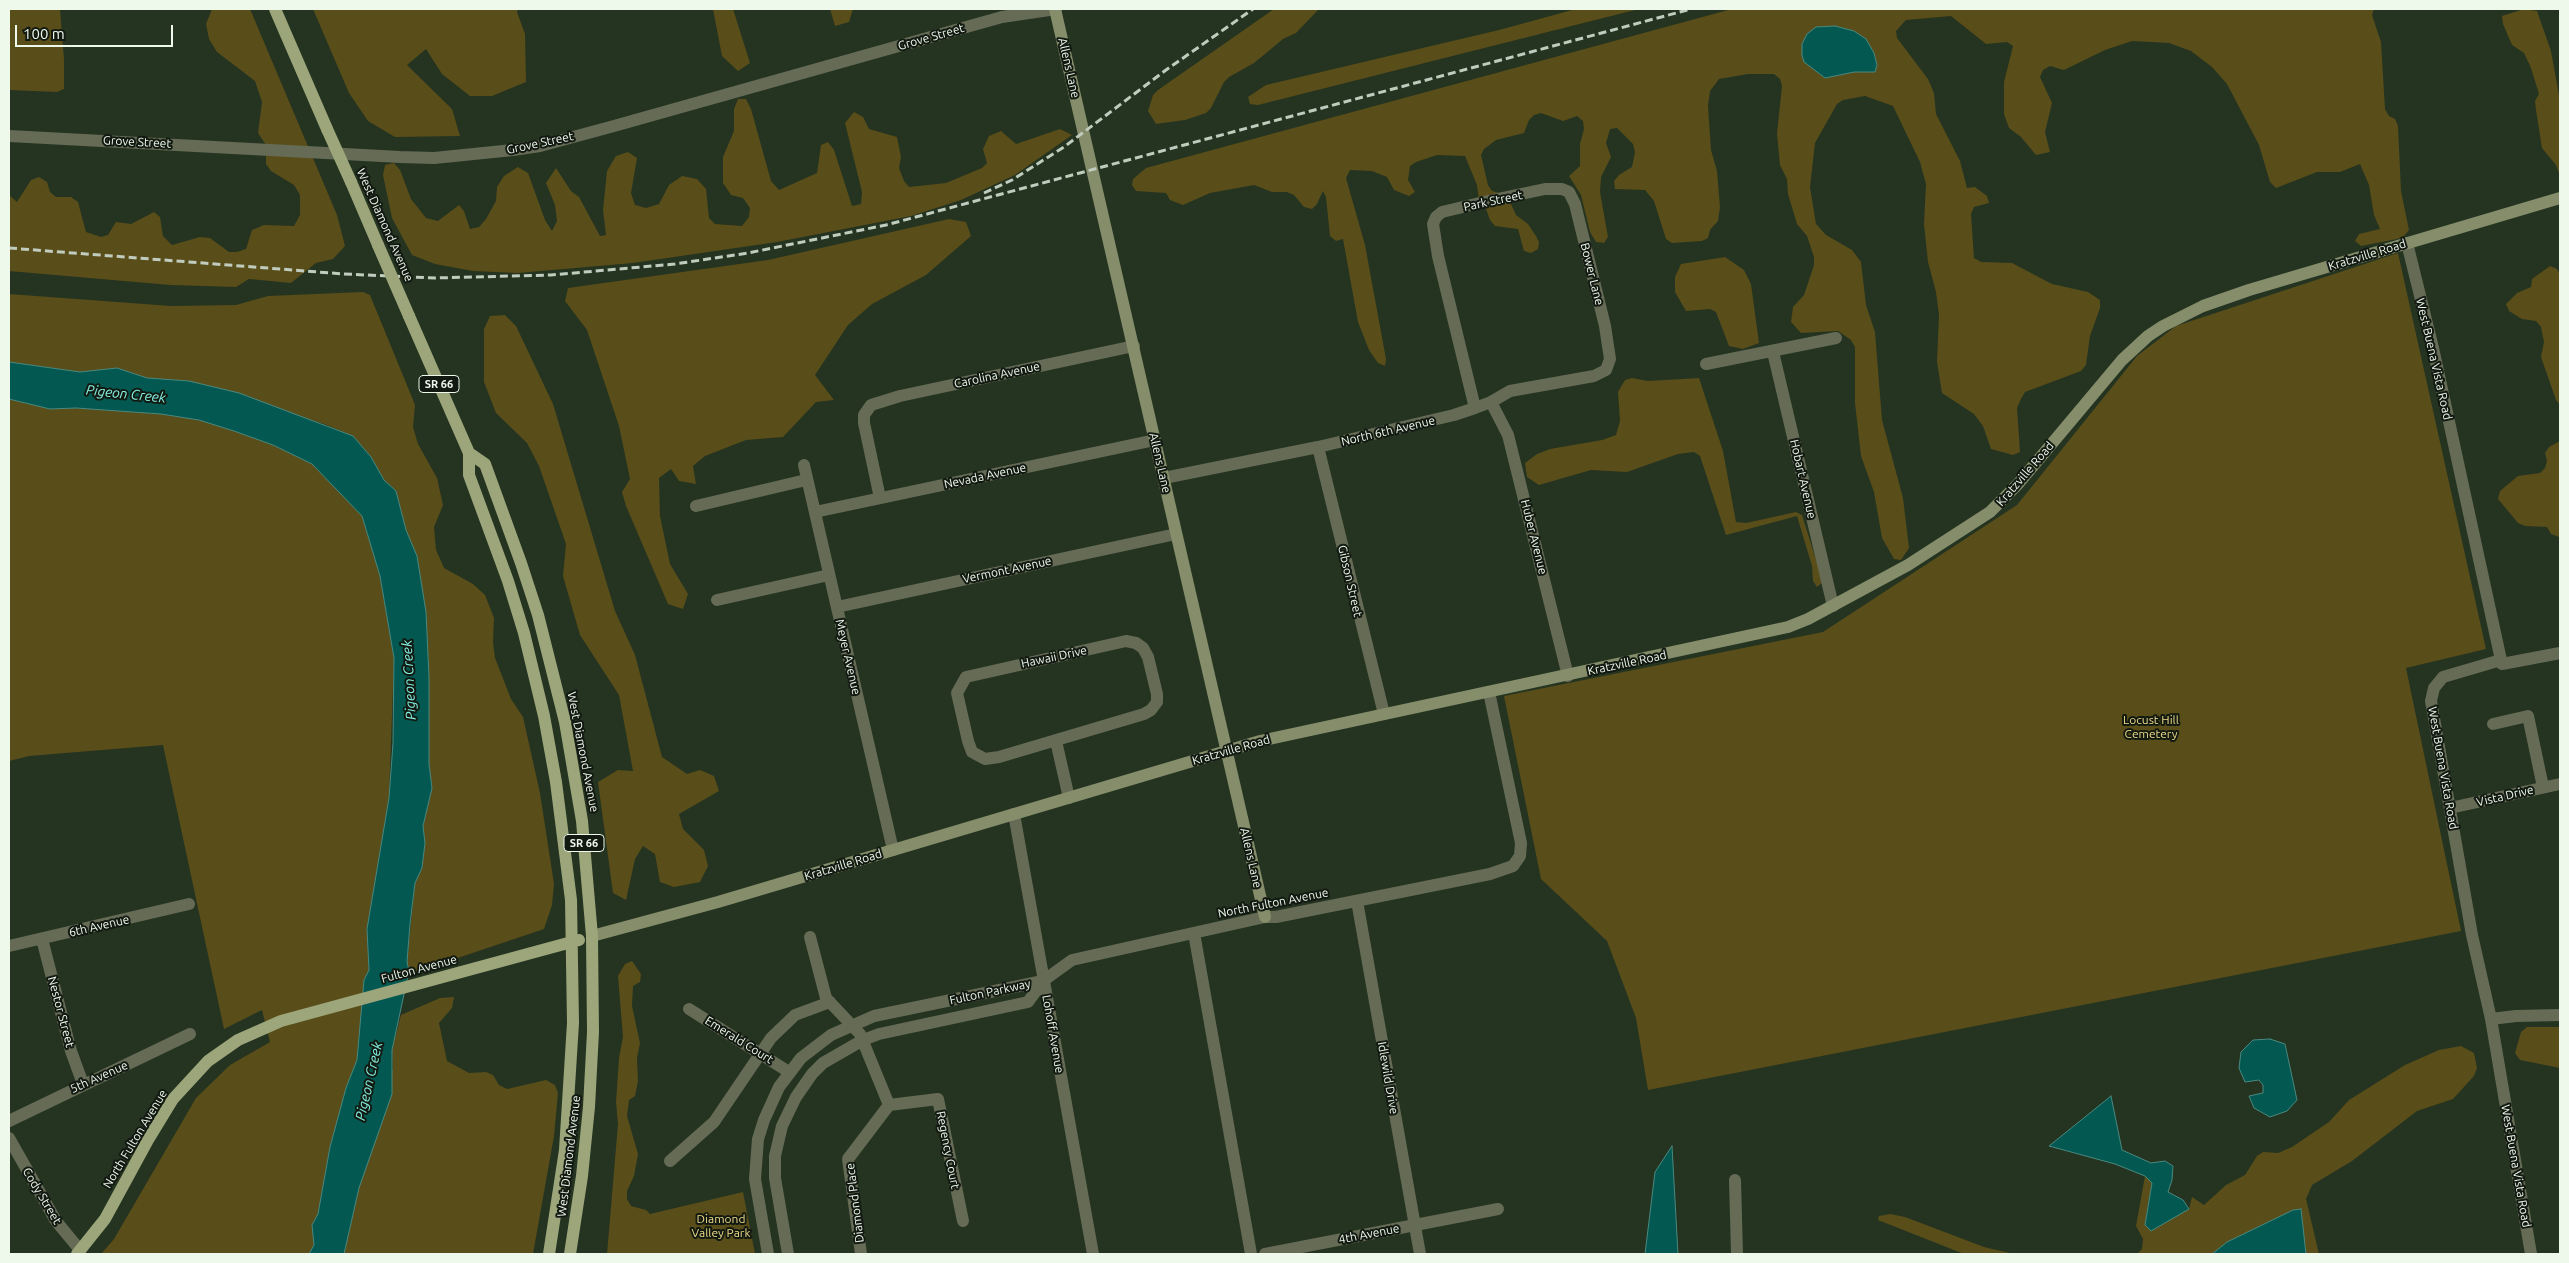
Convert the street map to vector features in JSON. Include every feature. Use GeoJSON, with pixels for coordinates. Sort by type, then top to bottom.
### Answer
{"type":"FeatureCollection","features":[{"type":"Feature","properties":{"kind":"main road","name":"West Diamond Avenue"},"geometry":{"type":"LineString","coordinates":[[275,9],[469,453],[469,475],[508,581],[524,633],[544,716],[565,841],[573,942],[571,1084],[565,1150],[549,1254]]}},
{"type":"Feature","properties":{"kind":"main road","name":"Allens Lane"},"geometry":{"type":"LineString","coordinates":[[1056,9],[1265,917]]}},
{"type":"Feature","properties":{"kind":"main road","name":"Kratzville Road"},"geometry":{"type":"LineString","coordinates":[[592,936],[718,902],[1228,750],[1295,732],[1769,633],[1808,619],[1908,565],[1990,512],[2018,484],[2122,360],[2148,336],[2163,326],[2203,306],[2240,293],[2560,198]]}},
{"type":"Feature","properties":{"kind":"main road","name":"West Diamond Avenue"},"geometry":{"type":"LineString","coordinates":[[469,453],[485,464],[521,562],[552,668],[568,738],[582,821],[592,936],[593,1032],[589,1107],[582,1176],[570,1254]]}},
{"type":"Feature","properties":{"kind":"main road","name":"Fulton Avenue"},"geometry":{"type":"LineString","coordinates":[[255,1032],[281,1021],[592,936]]}},
{"type":"Feature","properties":{"kind":"main road","name":"North Fulton Avenue"},"geometry":{"type":"LineString","coordinates":[[78,1252],[105,1219],[148,1140],[173,1099],[208,1061],[238,1040],[255,1032]]}},
{"type":"Feature","properties":{"kind":"street","name":"Grove Street"},"geometry":{"type":"LineString","coordinates":[[9,136],[400,157],[434,158],[504,151],[540,146],[1002,17],[1056,9]]}},
{"type":"Feature","properties":{"kind":"street","name":"Park Street"},"geometry":{"type":"LineString","coordinates":[[1475,408],[1438,256],[1434,222],[1436,217],[1442,212],[1557,188]]}},
{"type":"Feature","properties":{"kind":"street","name":"Bower Lane"},"geometry":{"type":"LineString","coordinates":[[1557,188],[1568,192],[1575,204],[1609,343],[1610,359],[1606,370]]}},
{"type":"Feature","properties":{"kind":"street","name":"West Buena Vista Road"},"geometry":{"type":"LineString","coordinates":[[2407,243],[2501,660],[2452,673],[2439,680],[2434,688],[2431,701],[2472,935],[2491,1019],[2531,1254]]}},
{"type":"Feature","properties":{"kind":"street"},"geometry":{"type":"LineString","coordinates":[[1706,364],[1836,338]]}},
{"type":"Feature","properties":{"kind":"street","name":"Carolina Avenue"},"geometry":{"type":"LineString","coordinates":[[880,498],[864,423],[865,412],[876,402],[1134,346]]}},
{"type":"Feature","properties":{"kind":"street","name":"Hobart Avenue"},"geometry":{"type":"LineString","coordinates":[[1773,352],[1833,606]]}},
{"type":"Feature","properties":{"kind":"street","name":"North 6th Avenue"},"geometry":{"type":"LineString","coordinates":[[1164,478],[1318,447],[1454,415],[1491,402],[1510,391],[1594,376],[1606,370]]}},
{"type":"Feature","properties":{"kind":"street","name":"Huber Avenue"},"geometry":{"type":"LineString","coordinates":[[1491,402],[1508,435],[1568,676]]}},
{"type":"Feature","properties":{"kind":"street","name":"Nevada Avenue"},"geometry":{"type":"LineString","coordinates":[[815,512],[1155,440]]}},
{"type":"Feature","properties":{"kind":"street","name":"Gibson Street"},"geometry":{"type":"LineString","coordinates":[[1318,447],[1384,714]]}},
{"type":"Feature","properties":{"kind":"street","name":"Meyer Avenue"},"geometry":{"type":"LineString","coordinates":[[804,465],[893,850]]}},
{"type":"Feature","properties":{"kind":"street"},"geometry":{"type":"LineString","coordinates":[[696,506],[806,480]]}},
{"type":"Feature","properties":{"kind":"street","name":"Vermont Avenue"},"geometry":{"type":"LineString","coordinates":[[837,607],[1176,534]]}},
{"type":"Feature","properties":{"kind":"street"},"geometry":{"type":"LineString","coordinates":[[716,600],[829,575]]}},
{"type":"Feature","properties":{"kind":"street","name":"Hawaii Drive"},"geometry":{"type":"LineString","coordinates":[[1126,642],[1136,643],[1143,648],[1148,657],[1157,694],[1156,702],[1151,710],[1144,714],[1056,741],[989,759],[975,754],[968,741],[958,700],[958,688],[962,680],[970,675],[1126,642]]}},
{"type":"Feature","properties":{"kind":"street"},"geometry":{"type":"LineString","coordinates":[[2501,660],[2502,664],[2560,653]]}},
{"type":"Feature","properties":{"kind":"street","name":"North Fulton Avenue"},"geometry":{"type":"LineString","coordinates":[[1044,981],[1072,960],[1265,917],[1276,917],[1490,874],[1513,866],[1520,856],[1521,843],[1489,692]]}},
{"type":"Feature","properties":{"kind":"street"},"geometry":{"type":"LineString","coordinates":[[2493,724],[2528,716],[2543,787]]}},
{"type":"Feature","properties":{"kind":"street"},"geometry":{"type":"LineString","coordinates":[[1056,741],[1070,798]]}},
{"type":"Feature","properties":{"kind":"street","name":"Vista Drive"},"geometry":{"type":"LineString","coordinates":[[2450,808],[2560,784]]}},
{"type":"Feature","properties":{"kind":"street","name":"Lohoff Avenue"},"geometry":{"type":"LineString","coordinates":[[1014,814],[1093,1254]]}},
{"type":"Feature","properties":{"kind":"street","name":"Idlewild Drive"},"geometry":{"type":"LineString","coordinates":[[1356,901],[1420,1254]]}},
{"type":"Feature","properties":{"kind":"street","name":"6th Avenue"},"geometry":{"type":"LineString","coordinates":[[9,946],[189,904]]}},
{"type":"Feature","properties":{"kind":"street"},"geometry":{"type":"LineString","coordinates":[[1194,933],[1251,1254]]}},
{"type":"Feature","properties":{"kind":"street"},"geometry":{"type":"LineString","coordinates":[[810,937],[823,990],[830,1002],[863,1040],[889,1105]]}},
{"type":"Feature","properties":{"kind":"street","name":"Nestor Street"},"geometry":{"type":"LineString","coordinates":[[42,939],[71,1051],[83,1084]]}},
{"type":"Feature","properties":{"kind":"street","name":"Fulton Parkway"},"geometry":{"type":"LineString","coordinates":[[768,1254],[756,1178],[756,1154],[764,1120],[779,1087],[789,1072],[811,1048],[851,1024],[874,1016],[1044,981]]}},
{"type":"Feature","properties":{"kind":"street","name":"Fulton Parkway"},"geometry":{"type":"LineString","coordinates":[[788,1254],[775,1178],[775,1156],[782,1126],[796,1097],[812,1074],[823,1063],[863,1040],[879,1034],[1028,1002],[1044,981]]}},
{"type":"Feature","properties":{"kind":"street"},"geometry":{"type":"LineString","coordinates":[[670,1161],[714,1122],[771,1038],[795,1015],[830,1002]]}},
{"type":"Feature","properties":{"kind":"street","name":"Emerald Court"},"geometry":{"type":"LineString","coordinates":[[689,1009],[789,1072]]}},
{"type":"Feature","properties":{"kind":"street"},"geometry":{"type":"LineString","coordinates":[[2491,1019],[2516,1016],[2560,1016]]}},
{"type":"Feature","properties":{"kind":"street","name":"5th Avenue"},"geometry":{"type":"LineString","coordinates":[[9,1121],[190,1034]]}},
{"type":"Feature","properties":{"kind":"street","name":"Regency Court"},"geometry":{"type":"LineString","coordinates":[[889,1105],[938,1098],[963,1221]]}},
{"type":"Feature","properties":{"kind":"street","name":"Diamond Place"},"geometry":{"type":"LineString","coordinates":[[861,1254],[848,1160],[889,1105]]}},
{"type":"Feature","properties":{"kind":"street","name":"Cody Street"},"geometry":{"type":"LineString","coordinates":[[9,1138],[56,1221],[78,1252]]}},
{"type":"Feature","properties":{"kind":"street"},"geometry":{"type":"LineString","coordinates":[[1735,1180],[1737,1254]]}},
{"type":"Feature","properties":{"kind":"street","name":"4th Avenue"},"geometry":{"type":"LineString","coordinates":[[1265,1254],[1498,1208]]}},
{"type":"Feature","properties":{"kind":"green space"},"geometry":{"type":"Polygon","coordinates":[[[9,9],[60,9],[64,89],[57,92],[9,90],[9,9]]]}},
{"type":"Feature","properties":{"kind":"green space"},"geometry":{"type":"Polygon","coordinates":[[[212,9],[250,9],[337,215],[345,246],[333,259],[316,263],[291,283],[249,279],[236,287],[170,285],[9,271],[9,195],[17,202],[31,180],[39,177],[47,182],[50,192],[56,197],[71,197],[78,202],[86,232],[101,237],[108,235],[116,222],[131,224],[154,212],[160,217],[163,236],[172,245],[200,237],[210,238],[229,252],[237,252],[246,249],[252,230],[264,225],[294,226],[300,215],[300,195],[294,185],[271,171],[266,164],[266,145],[258,133],[262,102],[255,81],[217,52],[209,39],[206,24],[212,9]]]}},
{"type":"Feature","properties":{"kind":"green space"},"geometry":{"type":"Polygon","coordinates":[[[313,9],[518,9],[517,12],[525,34],[526,82],[492,96],[470,96],[442,74],[426,49],[407,65],[452,109],[460,136],[395,137],[368,121],[349,93],[313,9]]]}},
{"type":"Feature","properties":{"kind":"green space"},"geometry":{"type":"Polygon","coordinates":[[[713,9],[733,9],[750,63],[738,71],[722,56],[713,9]]]}},
{"type":"Feature","properties":{"kind":"green space"},"geometry":{"type":"Polygon","coordinates":[[[830,9],[853,9],[849,22],[835,26],[830,9]]]}},
{"type":"Feature","properties":{"kind":"green space"},"geometry":{"type":"Polygon","coordinates":[[[1274,9],[1319,9],[1296,33],[1283,39],[1254,63],[1229,77],[1224,82],[1211,108],[1206,113],[1185,120],[1156,124],[1148,111],[1153,95],[1158,90],[1274,9]]]}},
{"type":"Feature","properties":{"kind":"green space"},"geometry":{"type":"Polygon","coordinates":[[[1576,9],[1639,9],[1258,105],[1250,104],[1248,97],[1266,85],[1499,30],[1576,9]]]}},
{"type":"Feature","properties":{"kind":"green space"},"geometry":{"type":"Polygon","coordinates":[[[1732,9],[2374,9],[2372,15],[2381,42],[2385,109],[2389,116],[2395,119],[2398,126],[2401,191],[2409,230],[2404,236],[2397,239],[2361,246],[2355,241],[2359,234],[2380,229],[2374,215],[2369,185],[2360,164],[2340,172],[2317,172],[2276,188],[2270,182],[2259,145],[2227,84],[2212,67],[2191,51],[2169,43],[2132,41],[2105,50],[2064,70],[2050,66],[2043,70],[2040,77],[2052,103],[2045,132],[2050,152],[2036,155],[2021,137],[2009,128],[2004,114],[2004,82],[2013,46],[2007,42],[1986,44],[1951,16],[1906,20],[1896,31],[1897,38],[1928,79],[1934,93],[1936,114],[1960,161],[1967,188],[1975,187],[1987,196],[1989,203],[1974,207],[1971,214],[1974,258],[1981,262],[2012,263],[2052,284],[2088,292],[2100,300],[2100,308],[2090,336],[2086,365],[2081,371],[2025,392],[2021,399],[2017,408],[2020,452],[2013,455],[1991,449],[1983,426],[1974,414],[1942,393],[1937,362],[1939,315],[1936,292],[1928,262],[1924,224],[1926,184],[1920,162],[1893,106],[1865,96],[1843,100],[1837,104],[1815,143],[1810,187],[1816,224],[1826,235],[1852,250],[1861,262],[1866,305],[1875,332],[1882,420],[1903,498],[1909,548],[1901,560],[1894,559],[1882,538],[1874,492],[1861,456],[1855,403],[1855,347],[1851,340],[1838,331],[1801,333],[1791,322],[1793,307],[1804,295],[1814,265],[1814,257],[1807,236],[1797,224],[1788,194],[1787,179],[1780,165],[1777,134],[1782,86],[1780,79],[1774,74],[1748,74],[1719,79],[1710,91],[1708,106],[1711,150],[1717,171],[1720,207],[1718,221],[1710,230],[1708,238],[1702,241],[1672,243],[1666,239],[1654,201],[1645,190],[1615,189],[1614,181],[1619,175],[1632,167],[1635,152],[1633,144],[1617,128],[1610,129],[1606,143],[1611,157],[1601,177],[1600,192],[1608,237],[1604,243],[1596,242],[1590,232],[1581,195],[1569,176],[1580,166],[1580,144],[1584,129],[1583,121],[1577,116],[1563,121],[1541,113],[1534,115],[1529,120],[1524,133],[1496,140],[1484,149],[1481,155],[1488,185],[1492,191],[1507,195],[1516,215],[1528,224],[1536,236],[1539,242],[1538,249],[1531,253],[1524,251],[1518,229],[1495,226],[1490,220],[1485,206],[1479,200],[1477,185],[1465,156],[1437,155],[1410,166],[1408,180],[1415,192],[1409,196],[1394,190],[1387,177],[1372,171],[1350,170],[1346,178],[1365,245],[1386,359],[1385,366],[1378,363],[1369,350],[1358,322],[1343,239],[1336,241],[1330,236],[1326,197],[1323,191],[1317,204],[1312,209],[1304,207],[1294,195],[1287,192],[1272,192],[1254,185],[1210,193],[1183,205],[1170,200],[1166,193],[1136,191],[1132,185],[1133,179],[1146,168],[1732,9]]]}},
{"type":"Feature","properties":{"kind":"green space"},"geometry":{"type":"Polygon","coordinates":[[[2524,9],[2537,11],[2551,51],[2560,101],[2560,176],[2556,165],[2542,148],[2535,101],[2539,94],[2531,68],[2524,53],[2512,45],[2503,24],[2502,16],[2524,9]]]}},
{"type":"Feature","properties":{"kind":"green space"},"geometry":{"type":"Polygon","coordinates":[[[738,99],[746,99],[751,109],[771,181],[779,190],[817,173],[821,145],[828,142],[834,150],[852,206],[861,204],[862,192],[845,123],[854,112],[863,117],[869,129],[897,137],[901,157],[899,168],[904,181],[909,187],[946,183],[982,168],[987,163],[983,149],[989,136],[1001,131],[1016,144],[1060,129],[1072,135],[1015,175],[961,200],[911,216],[777,242],[633,263],[518,273],[473,271],[435,264],[412,255],[392,218],[383,175],[385,165],[394,163],[400,170],[411,199],[426,218],[438,221],[459,205],[464,211],[470,229],[479,227],[486,219],[496,201],[497,187],[504,176],[518,167],[528,173],[545,220],[552,231],[557,221],[555,205],[546,183],[556,168],[571,191],[579,197],[600,236],[606,235],[603,210],[607,171],[616,156],[628,152],[637,158],[631,193],[635,205],[646,208],[659,204],[669,185],[682,176],[697,179],[706,189],[709,218],[715,224],[742,226],[749,217],[750,208],[743,198],[731,195],[723,183],[723,157],[734,131],[734,109],[738,99]]]}},
{"type":"Feature","properties":{"kind":"green space"},"geometry":{"type":"Polygon","coordinates":[[[949,219],[966,222],[971,236],[926,275],[872,304],[848,325],[815,375],[834,400],[816,402],[783,437],[746,440],[705,456],[693,466],[696,484],[679,481],[671,469],[659,478],[660,516],[670,564],[688,594],[683,609],[668,604],[626,506],[622,492],[630,479],[619,426],[587,330],[565,301],[568,288],[768,260],[949,219]]]}},
{"type":"Feature","properties":{"kind":"green space","name":"Locust Hill Cemetery"},"geometry":{"type":"Polygon","coordinates":[[[2398,253],[2486,649],[2406,668],[2461,931],[1648,1090],[1636,1018],[1607,941],[1541,879],[1504,696],[1823,632],[2017,505],[2137,356],[2176,326],[2398,253]]]}},
{"type":"Feature","properties":{"kind":"green space"},"geometry":{"type":"Polygon","coordinates":[[[1725,257],[1744,270],[1751,284],[1759,343],[1743,349],[1729,346],[1716,312],[1710,309],[1686,311],[1675,292],[1675,277],[1681,264],[1725,257]]]}},
{"type":"Feature","properties":{"kind":"green space"},"geometry":{"type":"Polygon","coordinates":[[[2550,266],[2557,269],[2560,274],[2560,405],[2556,400],[2541,357],[2544,342],[2541,327],[2536,321],[2522,319],[2509,311],[2506,304],[2517,293],[2531,287],[2532,279],[2550,266]]]}},
{"type":"Feature","properties":{"kind":"green space"},"geometry":{"type":"Polygon","coordinates":[[[363,292],[370,295],[415,405],[413,427],[418,444],[437,478],[443,505],[434,527],[436,550],[444,568],[473,584],[485,595],[494,618],[493,642],[495,658],[511,699],[523,717],[540,793],[554,884],[552,905],[544,929],[419,971],[409,971],[407,962],[415,883],[422,868],[425,843],[423,826],[432,788],[429,764],[429,677],[426,612],[417,556],[406,530],[396,491],[384,480],[371,457],[353,436],[324,424],[189,381],[147,378],[117,368],[80,372],[9,362],[9,294],[171,306],[236,305],[268,296],[363,292]]]}},
{"type":"Feature","properties":{"kind":"green space"},"geometry":{"type":"Polygon","coordinates":[[[505,315],[516,326],[553,404],[615,611],[635,655],[662,757],[687,774],[700,770],[714,776],[719,791],[679,814],[683,829],[704,850],[708,866],[700,882],[674,887],[660,882],[655,854],[643,846],[635,859],[626,900],[613,893],[598,782],[618,770],[633,771],[619,695],[580,635],[563,576],[566,544],[539,466],[527,443],[496,413],[484,382],[484,329],[490,316],[505,315]]]}},
{"type":"Feature","properties":{"kind":"green space"},"geometry":{"type":"Polygon","coordinates":[[[1632,378],[1648,381],[1699,378],[1723,451],[1736,522],[1746,523],[1796,512],[1802,515],[1823,582],[1817,587],[1813,581],[1812,566],[1797,516],[1726,535],[1700,456],[1694,452],[1678,454],[1627,472],[1591,470],[1539,485],[1527,477],[1525,463],[1537,454],[1550,449],[1602,440],[1616,435],[1620,421],[1618,392],[1625,380],[1632,378]]]}},
{"type":"Feature","properties":{"kind":"green space"},"geometry":{"type":"Polygon","coordinates":[[[9,399],[50,409],[76,408],[161,414],[199,420],[234,431],[273,445],[312,464],[362,516],[380,576],[394,659],[389,797],[367,929],[369,970],[364,980],[357,1060],[346,1088],[330,1147],[318,1214],[312,1225],[314,1245],[309,1254],[101,1254],[114,1239],[196,1098],[230,1065],[270,1042],[262,1010],[224,1029],[163,745],[29,756],[9,761],[9,399]]]}},
{"type":"Feature","properties":{"kind":"green space"},"geometry":{"type":"Polygon","coordinates":[[[2560,441],[2559,537],[2551,534],[2547,527],[2525,526],[2518,523],[2498,499],[2500,491],[2518,476],[2540,473],[2545,468],[2547,461],[2545,453],[2549,447],[2560,441]]]}},
{"type":"Feature","properties":{"kind":"green space","name":"Diamond Valley Park"},"geometry":{"type":"Polygon","coordinates":[[[632,961],[641,974],[640,982],[633,986],[632,1006],[640,1043],[637,1058],[638,1081],[635,1096],[629,1100],[627,1116],[638,1154],[634,1176],[627,1191],[627,1199],[631,1206],[646,1210],[650,1214],[743,1192],[755,1254],[607,1254],[618,1124],[616,1102],[619,1058],[623,1037],[618,976],[625,964],[632,961]]]}},
{"type":"Feature","properties":{"kind":"green space"},"geometry":{"type":"Polygon","coordinates":[[[454,997],[452,1008],[439,1023],[447,1061],[469,1073],[486,1072],[493,1075],[499,1085],[507,1089],[546,1080],[555,1085],[558,1093],[554,1136],[533,1254],[344,1254],[359,1188],[393,1068],[392,1050],[401,1015],[440,998],[454,997]]]}},
{"type":"Feature","properties":{"kind":"green space"},"geometry":{"type":"Polygon","coordinates":[[[2527,1027],[2560,1027],[2560,1068],[2520,1060],[2515,1053],[2521,1032],[2527,1027]]]}},
{"type":"Feature","properties":{"kind":"green space"},"geometry":{"type":"Polygon","coordinates":[[[2461,1046],[2474,1053],[2477,1068],[2474,1076],[2453,1099],[2417,1111],[2352,1161],[2312,1185],[2306,1199],[2319,1254],[2306,1254],[2300,1209],[2227,1242],[2212,1254],[2137,1254],[2142,1249],[2143,1239],[2136,1226],[2145,1176],[2152,1182],[2145,1225],[2189,1209],[2192,1197],[2204,1205],[2226,1185],[2245,1175],[2257,1156],[2263,1152],[2278,1153],[2292,1147],[2329,1122],[2349,1100],[2405,1065],[2439,1050],[2461,1046]]]}},
{"type":"Feature","properties":{"kind":"green space"},"geometry":{"type":"Polygon","coordinates":[[[1890,1214],[1905,1217],[1984,1247],[2014,1254],[1964,1254],[1878,1220],[1879,1216],[1890,1214]]]}},
{"type":"Feature","properties":{"kind":"water"},"geometry":{"type":"Polygon","coordinates":[[[1835,26],[1854,31],[1866,39],[1874,53],[1877,65],[1875,72],[1854,72],[1825,78],[1804,62],[1802,44],[1807,34],[1816,27],[1835,26]]]}},
{"type":"Feature","properties":{"kind":"water","name":"Pigeon Creek"},"geometry":{"type":"Polygon","coordinates":[[[9,362],[80,372],[117,368],[147,378],[189,381],[239,393],[353,436],[371,457],[384,480],[396,491],[406,530],[417,556],[426,612],[429,677],[429,764],[432,788],[423,826],[425,843],[422,868],[415,883],[407,962],[409,971],[392,1050],[392,1094],[359,1188],[344,1254],[309,1254],[314,1245],[312,1225],[318,1214],[330,1147],[346,1088],[357,1060],[364,980],[369,970],[367,929],[389,798],[393,743],[394,658],[380,576],[362,516],[312,464],[273,445],[234,431],[199,420],[161,414],[76,408],[50,409],[9,399],[9,362]]]}},
{"type":"Feature","properties":{"kind":"water"},"geometry":{"type":"Polygon","coordinates":[[[2270,1039],[2285,1044],[2297,1100],[2287,1111],[2270,1117],[2254,1108],[2249,1096],[2263,1093],[2263,1085],[2259,1080],[2245,1082],[2239,1068],[2241,1052],[2253,1040],[2270,1039]]]}},
{"type":"Feature","properties":{"kind":"water"},"geometry":{"type":"Polygon","coordinates":[[[2111,1096],[2122,1150],[2151,1163],[2165,1161],[2173,1166],[2172,1180],[2168,1192],[2183,1200],[2189,1209],[2151,1231],[2145,1225],[2152,1183],[2145,1176],[2115,1164],[2049,1146],[2111,1096]]]}},
{"type":"Feature","properties":{"kind":"water"},"geometry":{"type":"Polygon","coordinates":[[[1672,1146],[1678,1254],[1645,1254],[1655,1172],[1672,1146]]]}},
{"type":"Feature","properties":{"kind":"water"},"geometry":{"type":"Polygon","coordinates":[[[2301,1209],[2306,1254],[2212,1254],[2227,1242],[2293,1210],[2301,1209]]]}},
{"type":"Feature","properties":{"kind":"railway"},"geometry":{"type":"LineString","coordinates":[[984,193],[1012,180],[1064,147],[1166,70],[1253,9]]}},
{"type":"Feature","properties":{"kind":"railway"},"geometry":{"type":"LineString","coordinates":[[9,248],[344,274],[435,278],[551,275],[675,264],[748,253],[886,225],[1691,9]]}}]}
